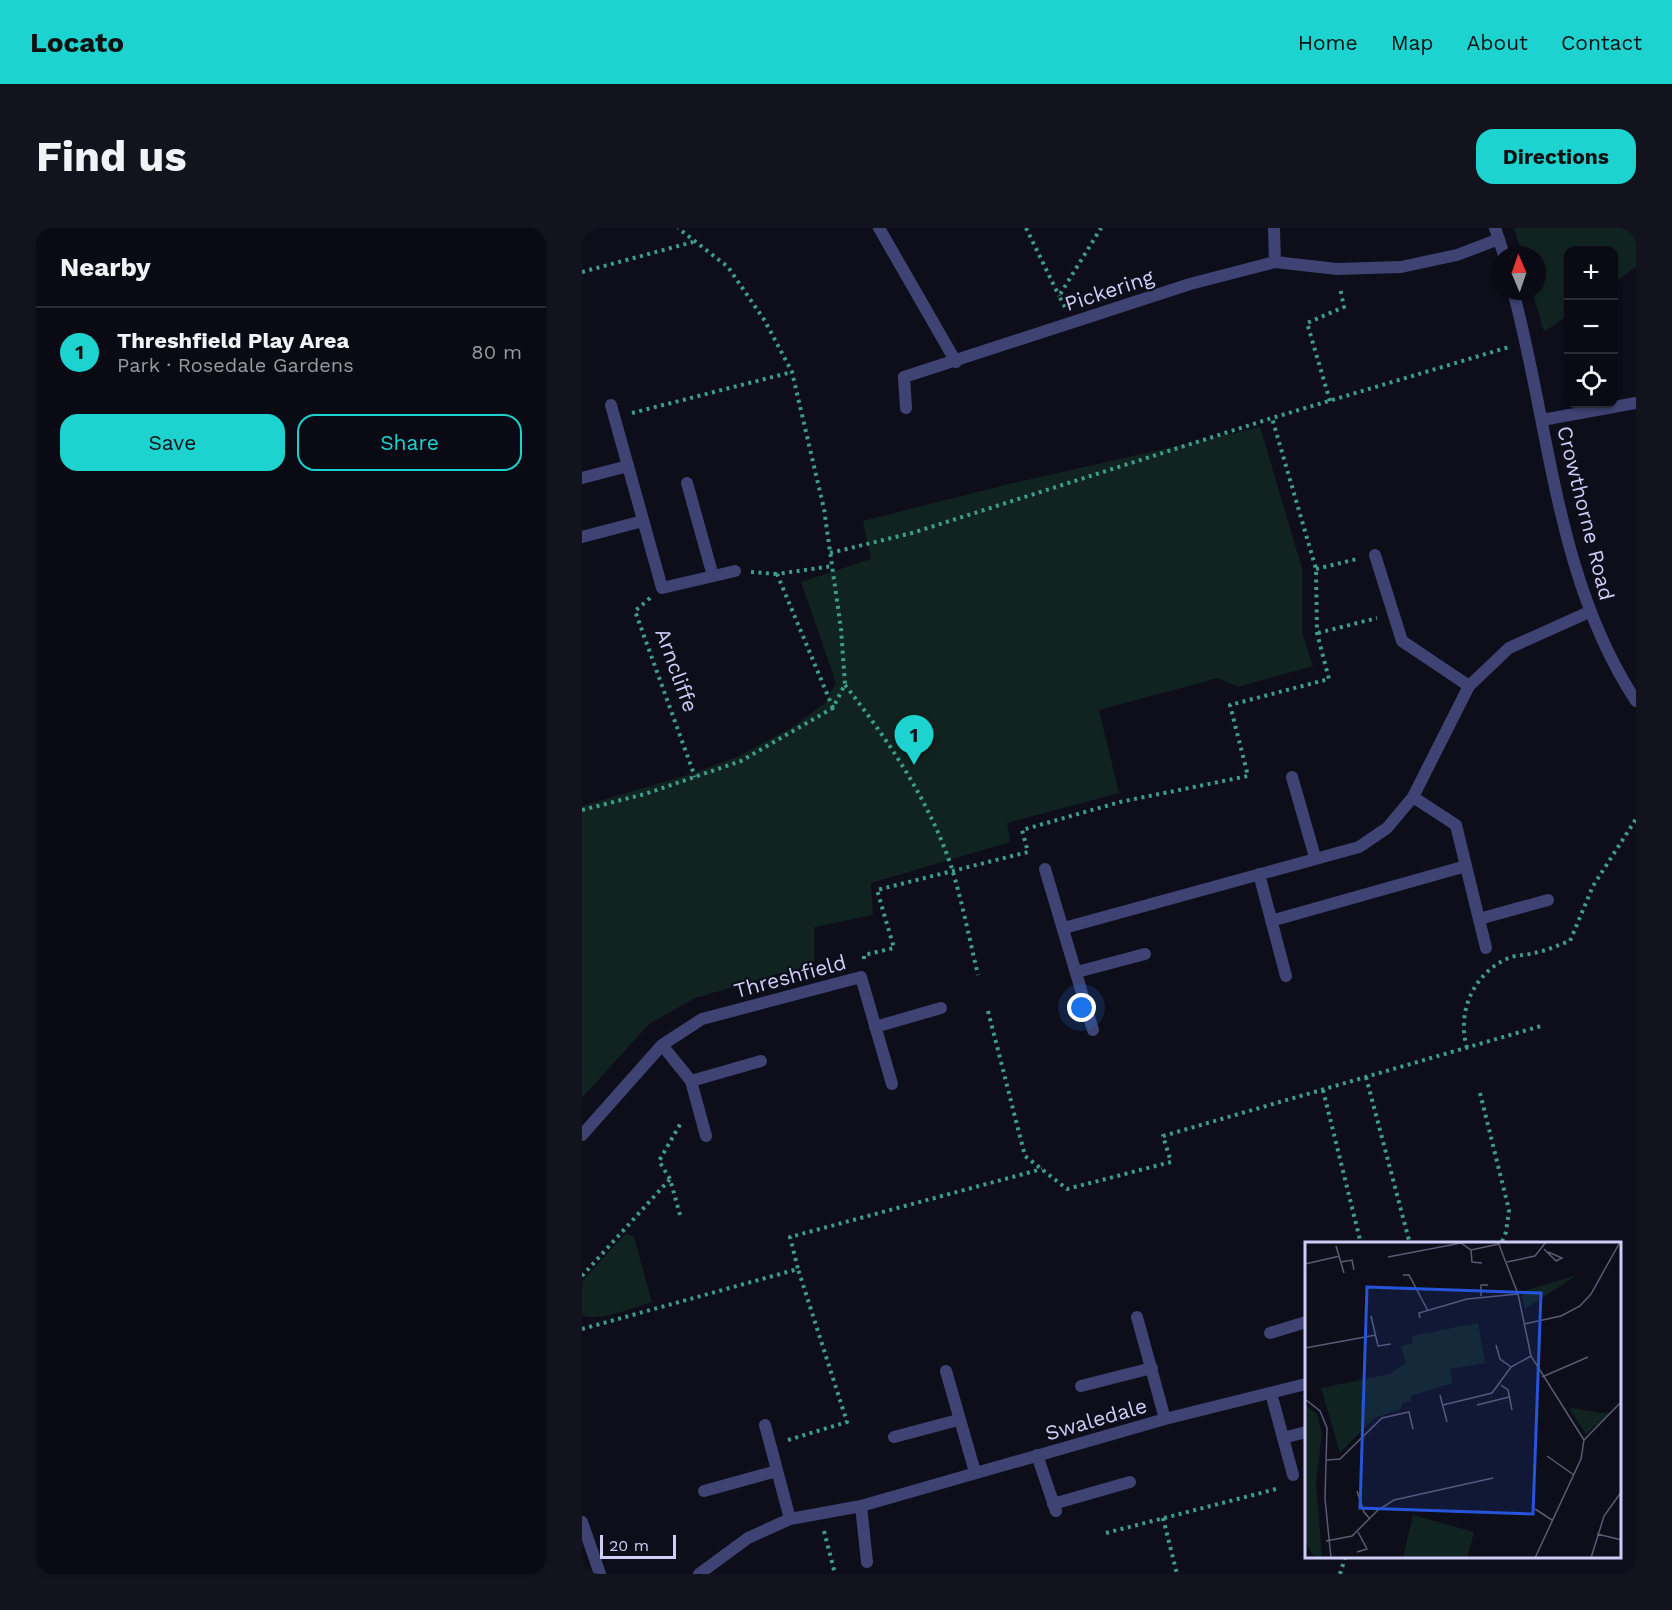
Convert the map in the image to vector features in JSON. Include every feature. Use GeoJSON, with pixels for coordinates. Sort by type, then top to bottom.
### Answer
{"type":"FeatureCollection","features":[{"type":"Feature","properties":{"kind":"street"},"geometry":{"type":"LineString","coordinates":[[879,228],[956,362]]}},
{"type":"Feature","properties":{"kind":"street"},"geometry":{"type":"LineString","coordinates":[[1274,228],[1275,262]]}},
{"type":"Feature","properties":{"kind":"street","name":"Pickering"},"geometry":{"type":"LineString","coordinates":[[906,408],[904,377],[956,362],[1190,284],[1275,262],[1337,269],[1401,267],[1457,255],[1497,233]]}},
{"type":"Feature","properties":{"kind":"street","name":"Crowthorne Road"},"geometry":{"type":"LineString","coordinates":[[1515,300],[1527,342],[1575,569],[1589,612],[1636,701]]}},
{"type":"Feature","properties":{"kind":"street"},"geometry":{"type":"LineString","coordinates":[[1542,420],[1636,403]]}},
{"type":"Feature","properties":{"kind":"street"},"geometry":{"type":"LineString","coordinates":[[613,411],[662,588],[735,571]]}},
{"type":"Feature","properties":{"kind":"street"},"geometry":{"type":"LineString","coordinates":[[582,478],[628,466]]}},
{"type":"Feature","properties":{"kind":"street"},"geometry":{"type":"LineString","coordinates":[[687,483],[712,576]]}},
{"type":"Feature","properties":{"kind":"street"},"geometry":{"type":"LineString","coordinates":[[582,537],[643,521]]}},
{"type":"Feature","properties":{"kind":"street"},"geometry":{"type":"LineString","coordinates":[[1375,555],[1402,641],[1469,686]]}},
{"type":"Feature","properties":{"kind":"street"},"geometry":{"type":"LineString","coordinates":[[1064,928],[1315,857],[1359,847],[1387,828],[1413,797],[1469,686],[1509,648],[1589,612]]}},
{"type":"Feature","properties":{"kind":"street"},"geometry":{"type":"LineString","coordinates":[[1292,777],[1315,857]]}},
{"type":"Feature","properties":{"kind":"street"},"geometry":{"type":"LineString","coordinates":[[1413,797],[1456,825],[1486,948]]}},
{"type":"Feature","properties":{"kind":"street"},"geometry":{"type":"LineString","coordinates":[[1271,921],[1466,866]]}},
{"type":"Feature","properties":{"kind":"street"},"geometry":{"type":"LineString","coordinates":[[1045,869],[1093,1030]]}},
{"type":"Feature","properties":{"kind":"street"},"geometry":{"type":"LineString","coordinates":[[1259,874],[1286,976]]}},
{"type":"Feature","properties":{"kind":"street"},"geometry":{"type":"LineString","coordinates":[[1479,919],[1548,900]]}},
{"type":"Feature","properties":{"kind":"street"},"geometry":{"type":"LineString","coordinates":[[1077,972],[1145,954]]}},
{"type":"Feature","properties":{"kind":"street","name":"Threshfield"},"geometry":{"type":"LineString","coordinates":[[582,1135],[662,1045],[702,1019],[861,977],[892,1084]]}},
{"type":"Feature","properties":{"kind":"street"},"geometry":{"type":"LineString","coordinates":[[875,1027],[941,1008]]}},
{"type":"Feature","properties":{"kind":"street"},"geometry":{"type":"LineString","coordinates":[[662,1045],[691,1081],[706,1136]]}},
{"type":"Feature","properties":{"kind":"street"},"geometry":{"type":"LineString","coordinates":[[691,1081],[761,1061]]}},
{"type":"Feature","properties":{"kind":"street","name":"Swaledale"},"geometry":{"type":"LineString","coordinates":[[1137,1317],[1166,1419]]}},
{"type":"Feature","properties":{"kind":"street"},"geometry":{"type":"LineString","coordinates":[[1270,1333],[1305,1322]]}},
{"type":"Feature","properties":{"kind":"street"},"geometry":{"type":"LineString","coordinates":[[1081,1386],[1152,1368]]}},
{"type":"Feature","properties":{"kind":"street"},"geometry":{"type":"LineString","coordinates":[[946,1371],[958,1420],[975,1472]]}},
{"type":"Feature","properties":{"kind":"street","name":"Swaledale"},"geometry":{"type":"LineString","coordinates":[[699,1574],[748,1538],[790,1519],[861,1506],[1166,1419],[1305,1384]]}},
{"type":"Feature","properties":{"kind":"street"},"geometry":{"type":"LineString","coordinates":[[1271,1393],[1293,1475]]}},
{"type":"Feature","properties":{"kind":"street"},"geometry":{"type":"LineString","coordinates":[[894,1437],[958,1420]]}},
{"type":"Feature","properties":{"kind":"street"},"geometry":{"type":"LineString","coordinates":[[765,1425],[790,1519]]}},
{"type":"Feature","properties":{"kind":"street"},"geometry":{"type":"LineString","coordinates":[[1283,1438],[1305,1432]]}},
{"type":"Feature","properties":{"kind":"street","name":"Swaledale"},"geometry":{"type":"LineString","coordinates":[[1037,1455],[1054,1507],[1130,1482]]}},
{"type":"Feature","properties":{"kind":"street"},"geometry":{"type":"LineString","coordinates":[[704,1491],[777,1471]]}},
{"type":"Feature","properties":{"kind":"street"},"geometry":{"type":"LineString","coordinates":[[861,1506],[867,1562]]}},
{"type":"Feature","properties":{"kind":"street"},"geometry":{"type":"LineString","coordinates":[[582,1526],[600,1574]]}},
{"type":"Feature","properties":{"kind":"path"},"geometry":{"type":"LineString","coordinates":[[582,810],[741,761],[833,708],[845,684],[845,666],[831,553],[819,486],[792,372],[765,321],[728,267],[711,251],[694,242],[678,228]]}},
{"type":"Feature","properties":{"kind":"path"},"geometry":{"type":"LineString","coordinates":[[1026,228],[1074,322]]}},
{"type":"Feature","properties":{"kind":"path"},"geometry":{"type":"LineString","coordinates":[[1059,296],[1101,228]]}},
{"type":"Feature","properties":{"kind":"path"},"geometry":{"type":"LineString","coordinates":[[582,272],[694,242]]}},
{"type":"Feature","properties":{"kind":"path"},"geometry":{"type":"LineString","coordinates":[[1329,401],[1307,323],[1344,307],[1337,269]]}},
{"type":"Feature","properties":{"kind":"path"},"geometry":{"type":"LineString","coordinates":[[831,553],[912,533],[1272,418],[1527,342]]}},
{"type":"Feature","properties":{"kind":"path"},"geometry":{"type":"LineString","coordinates":[[613,411],[792,372]]}},
{"type":"Feature","properties":{"kind":"path"},"geometry":{"type":"LineString","coordinates":[[861,977],[864,955],[894,948],[877,890],[1028,852],[1022,830],[1120,802],[1248,776],[1230,705],[1329,679],[1317,633],[1316,569],[1272,418]]}},
{"type":"Feature","properties":{"kind":"path"},"geometry":{"type":"LineString","coordinates":[[1316,569],[1375,555]]}},
{"type":"Feature","properties":{"kind":"path"},"geometry":{"type":"LineString","coordinates":[[735,571],[777,574],[833,566]]}},
{"type":"Feature","properties":{"kind":"path"},"geometry":{"type":"LineString","coordinates":[[777,574],[833,708]]}},
{"type":"Feature","properties":{"kind":"path","name":"Arncliffe"},"geometry":{"type":"LineString","coordinates":[[662,588],[635,611],[695,777]]}},
{"type":"Feature","properties":{"kind":"path"},"geometry":{"type":"LineString","coordinates":[[1317,633],[1393,614]]}},
{"type":"Feature","properties":{"kind":"path"},"geometry":{"type":"LineString","coordinates":[[845,684],[906,770],[928,813],[952,871],[978,975]]}},
{"type":"Feature","properties":{"kind":"path"},"geometry":{"type":"LineString","coordinates":[[1467,1048],[1463,1035],[1464,1013],[1476,984],[1490,969],[1512,957],[1537,953],[1570,941],[1593,886],[1636,819]]}},
{"type":"Feature","properties":{"kind":"path"},"geometry":{"type":"LineString","coordinates":[[988,1011],[1025,1156],[1067,1189],[1171,1162],[1163,1136],[1541,1026]]}},
{"type":"Feature","properties":{"kind":"path"},"geometry":{"type":"LineString","coordinates":[[1366,1077],[1409,1242]]}},
{"type":"Feature","properties":{"kind":"path"},"geometry":{"type":"LineString","coordinates":[[1323,1090],[1361,1242]]}},
{"type":"Feature","properties":{"kind":"path"},"geometry":{"type":"LineString","coordinates":[[1480,1094],[1509,1210],[1506,1232],[1502,1242]]}},
{"type":"Feature","properties":{"kind":"path"},"geometry":{"type":"LineString","coordinates":[[681,1215],[670,1179],[659,1161],[696,1098]]}},
{"type":"Feature","properties":{"kind":"path"},"geometry":{"type":"LineString","coordinates":[[770,1445],[847,1422],[790,1237],[1042,1170]]}},
{"type":"Feature","properties":{"kind":"path"},"geometry":{"type":"LineString","coordinates":[[582,1276],[670,1179]]}},
{"type":"Feature","properties":{"kind":"path"},"geometry":{"type":"LineString","coordinates":[[582,1329],[798,1269]]}},
{"type":"Feature","properties":{"kind":"path"},"geometry":{"type":"LineString","coordinates":[[1106,1533],[1284,1487]]}},
{"type":"Feature","properties":{"kind":"path"},"geometry":{"type":"LineString","coordinates":[[819,1514],[835,1574]]}},
{"type":"Feature","properties":{"kind":"path"},"geometry":{"type":"LineString","coordinates":[[1162,1518],[1177,1574]]}},
{"type":"Feature","properties":{"kind":"path"},"geometry":{"type":"LineString","coordinates":[[1340,1574],[1344,1559]]}},
{"type":"Feature","properties":{"kind":"green space"},"geometry":{"type":"Polygon","coordinates":[[[1514,228],[1636,228],[1636,267],[1618,280],[1618,246],[1564,246],[1564,318],[1544,332],[1535,300],[1546,300],[1546,246],[1519,246],[1514,228]]]}},
{"type":"Feature","properties":{"kind":"green space"},"geometry":{"type":"Polygon","coordinates":[[[1260,427],[1302,568],[1302,632],[1313,666],[1238,687],[1218,678],[1099,710],[1119,793],[1007,823],[1010,842],[871,883],[873,915],[814,927],[814,964],[695,998],[649,1024],[582,1098],[582,806],[694,773],[739,756],[791,728],[824,704],[836,683],[801,582],[871,559],[863,521],[1009,484],[1260,427]]]}},
{"type":"Feature","properties":{"kind":"green space"},"geometry":{"type":"Polygon","coordinates":[[[628,1234],[634,1237],[652,1302],[606,1316],[582,1315],[582,1282],[623,1236],[628,1234]]]}},
{"type":"Feature","properties":{"kind":"place","name":"Threshfield Play Area"},"geometry":{"type":"Point","coordinates":[914,765]}}]}
